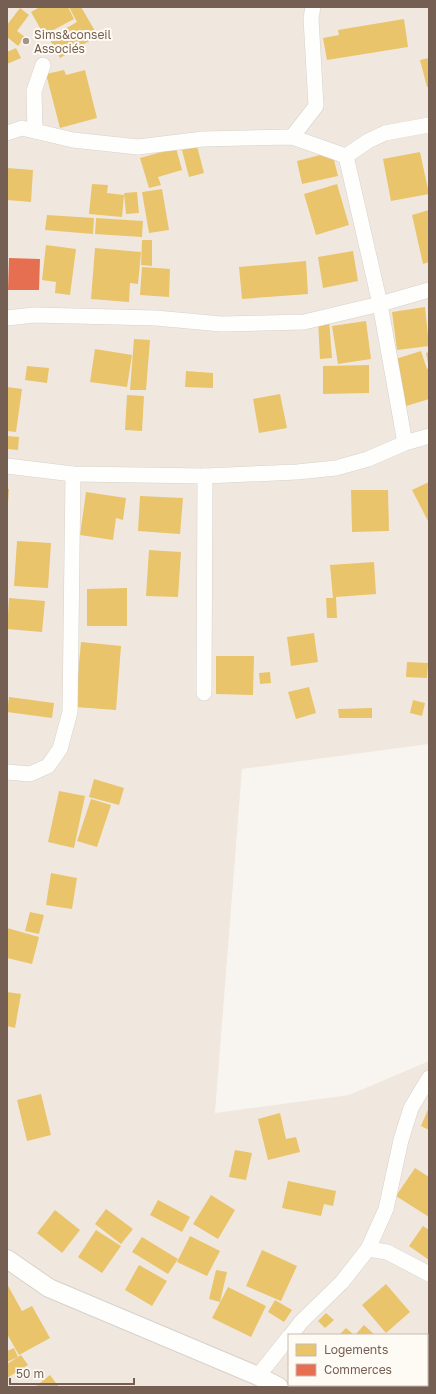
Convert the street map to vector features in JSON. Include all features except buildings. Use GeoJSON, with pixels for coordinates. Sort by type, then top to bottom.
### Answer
{"type":"FeatureCollection","features":[{"type":"Feature","properties":{"kind":"street"},"geometry":{"type":"LineString","coordinates":[[292,137],[316,106],[311,18],[313,7]]}},
{"type":"Feature","properties":{"kind":"street"},"geometry":{"type":"LineString","coordinates":[[35,131],[34,91],[43,65]]}},
{"type":"Feature","properties":{"kind":"street"},"geometry":{"type":"LineString","coordinates":[[346,156],[368,141],[385,133],[429,125]]}},
{"type":"Feature","properties":{"kind":"street"},"geometry":{"type":"LineString","coordinates":[[7,133],[22,128],[73,140],[138,147],[203,139],[292,137],[346,156]]}},
{"type":"Feature","properties":{"kind":"street"},"geometry":{"type":"LineString","coordinates":[[346,156],[380,304],[405,443]]}},
{"type":"Feature","properties":{"kind":"street"},"geometry":{"type":"LineString","coordinates":[[7,318],[34,315],[156,318],[221,324],[304,322],[380,304],[429,290]]}},
{"type":"Feature","properties":{"kind":"street"},"geometry":{"type":"LineString","coordinates":[[7,466],[73,474],[205,476],[297,472],[336,468],[368,459],[405,443],[429,436]]}},
{"type":"Feature","properties":{"kind":"street"},"geometry":{"type":"LineString","coordinates":[[7,772],[30,774],[48,766],[60,749],[70,712],[73,474]]}},
{"type":"Feature","properties":{"kind":"street"},"geometry":{"type":"LineString","coordinates":[[204,693],[205,476]]}},
{"type":"Feature","properties":{"kind":"street"},"geometry":{"type":"LineString","coordinates":[[292,1334],[301,1322],[342,1282],[368,1249],[386,1209],[401,1140],[411,1108],[429,1078]]}},
{"type":"Feature","properties":{"kind":"street"},"geometry":{"type":"LineString","coordinates":[[368,1249],[387,1252],[429,1274]]}},
{"type":"Feature","properties":{"kind":"street"},"geometry":{"type":"LineString","coordinates":[[7,1259],[49,1288],[258,1376],[280,1387]]}},
{"type":"Feature","properties":{"kind":"street"},"geometry":{"type":"LineString","coordinates":[[258,1376],[288,1338]]}},
{"type":"Feature","properties":{"kind":"shaded area"},"geometry":{"type":"Polygon","coordinates":[[[7,7],[429,7],[429,744],[242,769],[215,1113],[349,1095],[429,1061],[429,1387],[7,1387],[7,7]]]}},
{"type":"Feature","properties":{"kind":"place","name":"Sims&conseil Associés"},"geometry":{"type":"Point","coordinates":[26,41]}}]}
